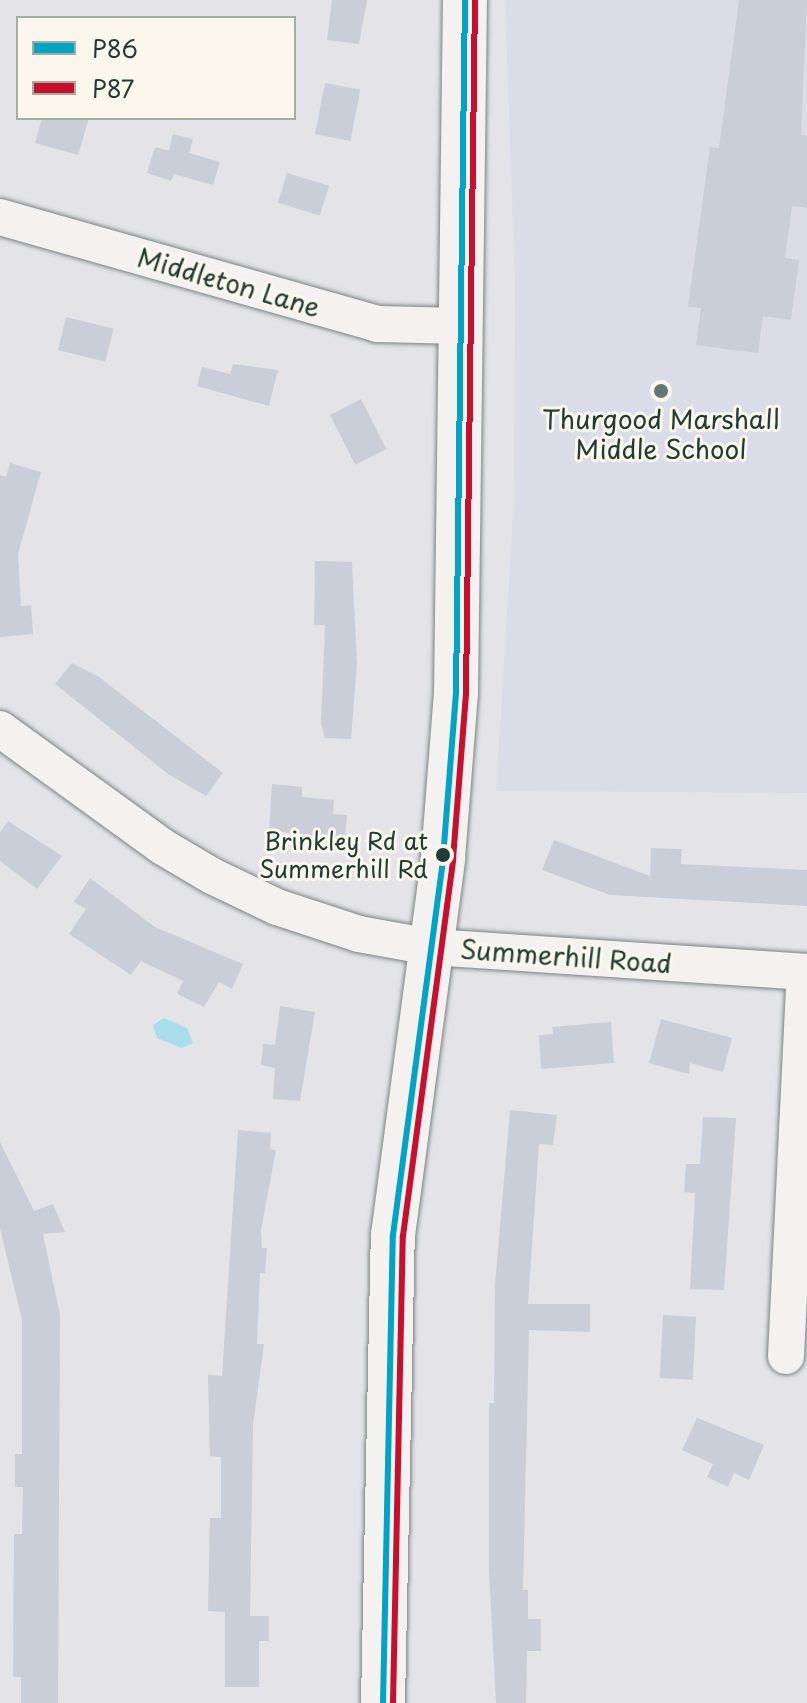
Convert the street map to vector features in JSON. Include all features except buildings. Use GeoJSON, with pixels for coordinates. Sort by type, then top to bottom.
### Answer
{"type":"FeatureCollection","features":[{"type":"Feature","properties":{"kind":"main road"},"geometry":{"type":"LineString","coordinates":[[383,1703],[393,1235],[431,947],[456,693],[465,0]]}},
{"type":"Feature","properties":{"kind":"street","name":"Middleton Lane"},"geometry":{"type":"LineString","coordinates":[[0,217],[377,324],[462,326]]}},
{"type":"Feature","properties":{"kind":"street","name":"Summerhill Road"},"geometry":{"type":"LineString","coordinates":[[0,729],[163,847],[234,888],[346,930],[431,947],[806,972]]}},
{"type":"Feature","properties":{"kind":"street"},"geometry":{"type":"LineString","coordinates":[[786,1356],[806,972]]}},
{"type":"Feature","properties":{"kind":"shaded area","name":"Thurgood Marshall Middle School"},"geometry":{"type":"Polygon","coordinates":[[[505,0],[807,0],[807,793],[496,791],[514,501],[515,281],[505,0]]]}},
{"type":"Feature","properties":{"kind":"water"},"geometry":{"type":"Polygon","coordinates":[[[164,1018],[187,1028],[193,1043],[182,1048],[157,1038],[153,1025],[164,1018]]]}},
{"type":"Feature","properties":{"kind":"transit line","name":"P86"},"geometry":{"type":"LineString","coordinates":[[383,1703],[393,1235],[443,858],[456,693],[465,0]]}},
{"type":"Feature","properties":{"kind":"transit line","name":"P87"},"geometry":{"type":"LineString","coordinates":[[393,1703],[403,1236],[453,859],[466,694],[475,0]]}},
{"type":"Feature","properties":{"kind":"place","name":"Thurgood Marshall Middle School"},"geometry":{"type":"Point","coordinates":[661,391]}},
{"type":"Feature","properties":{"kind":"place","name":"Brinkley Rd at Summerhill Rd"},"geometry":{"type":"Point","coordinates":[443,855]}}]}
